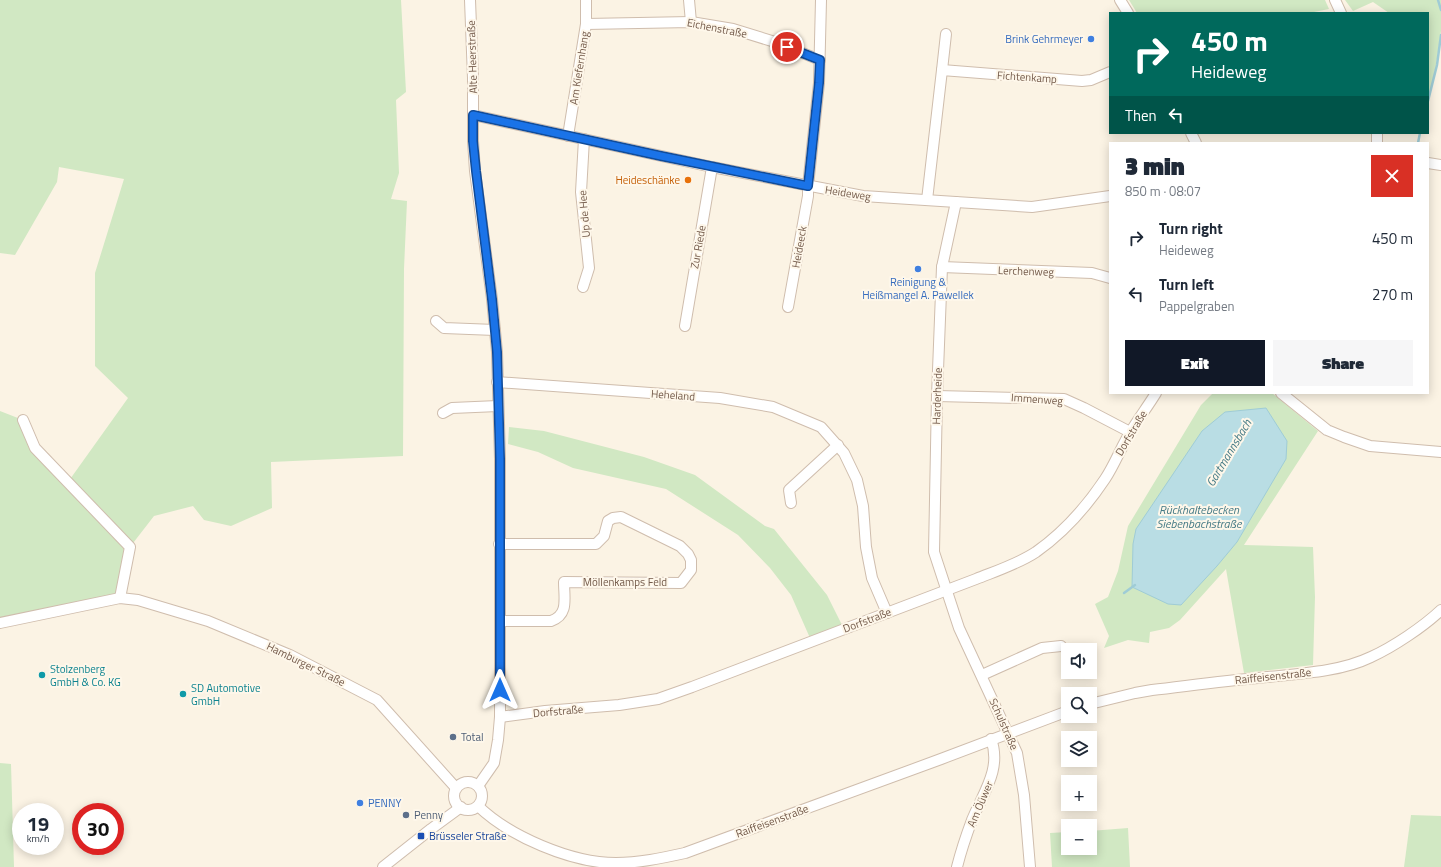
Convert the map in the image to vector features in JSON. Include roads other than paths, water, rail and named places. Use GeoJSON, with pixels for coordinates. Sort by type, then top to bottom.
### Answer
{"type":"FeatureCollection","features":[{"type":"Feature","properties":{"kind":"street","name":"Alte Heerstraße"},"geometry":{"type":"LineString","coordinates":[[470,0],[473,141],[495,330],[500,459],[500,718],[494,763],[478,786]]}},
{"type":"Feature","properties":{"kind":"street","name":"Am Kiefernhang"},"geometry":{"type":"LineString","coordinates":[[568,136],[586,24],[586,0]]}},
{"type":"Feature","properties":{"kind":"street"},"geometry":{"type":"LineString","coordinates":[[688,0],[691,22]]}},
{"type":"Feature","properties":{"kind":"street","name":"Heideeck"},"geometry":{"type":"LineString","coordinates":[[788,307],[808,196],[819,83],[821,0]]}},
{"type":"Feature","properties":{"kind":"street"},"geometry":{"type":"LineString","coordinates":[[1120,0],[1127,12]]}},
{"type":"Feature","properties":{"kind":"street"},"geometry":{"type":"LineString","coordinates":[[1335,0],[1341,12]]}},
{"type":"Feature","properties":{"kind":"street","name":"Eichenstraße"},"geometry":{"type":"LineString","coordinates":[[586,24],[691,22],[733,29],[775,42],[820,60]]}},
{"type":"Feature","properties":{"kind":"street"},"geometry":{"type":"LineString","coordinates":[[927,200],[946,34]]}},
{"type":"Feature","properties":{"kind":"street","name":"Fichtenkamp"},"geometry":{"type":"LineString","coordinates":[[942,70],[1082,81],[1091,80],[1109,72]]}},
{"type":"Feature","properties":{"kind":"street","name":"Heideweg"},"geometry":{"type":"LineString","coordinates":[[473,115],[712,167],[863,196],[1032,207],[1109,196]]}},
{"type":"Feature","properties":{"kind":"street","name":"Up de Hee"},"geometry":{"type":"LineString","coordinates":[[583,287],[589,268],[581,192],[584,139]]}},
{"type":"Feature","properties":{"kind":"street"},"geometry":{"type":"LineString","coordinates":[[1429,163],[1441,165]]}},
{"type":"Feature","properties":{"kind":"street","name":"Zur Riede"},"geometry":{"type":"LineString","coordinates":[[685,326],[712,167]]}},
{"type":"Feature","properties":{"kind":"street","name":"Harderheide"},"geometry":{"type":"LineString","coordinates":[[946,590],[934,552],[937,396],[942,267],[956,202]]}},
{"type":"Feature","properties":{"kind":"street","name":"Lerchenweg"},"geometry":{"type":"LineString","coordinates":[[942,267],[1092,273],[1109,278]]}},
{"type":"Feature","properties":{"kind":"street"},"geometry":{"type":"LineString","coordinates":[[436,321],[444,328],[495,330]]}},
{"type":"Feature","properties":{"kind":"street","name":"Heheland"},"geometry":{"type":"LineString","coordinates":[[497,382],[720,398],[773,407],[821,427],[844,453],[857,480],[863,506],[866,547],[872,578],[887,613]]}},
{"type":"Feature","properties":{"kind":"street","name":"Dorfstraße"},"geometry":{"type":"LineString","coordinates":[[500,718],[545,711],[619,706],[658,699],[1021,561],[1036,552],[1072,520],[1106,478],[1130,432],[1155,394]]}},
{"type":"Feature","properties":{"kind":"street"},"geometry":{"type":"LineString","coordinates":[[1282,394],[1327,430],[1344,437],[1370,446],[1441,452]]}},
{"type":"Feature","properties":{"kind":"street","name":"Immenweg"},"geometry":{"type":"LineString","coordinates":[[937,396],[1064,399],[1130,432]]}},
{"type":"Feature","properties":{"kind":"street"},"geometry":{"type":"LineString","coordinates":[[443,413],[452,408],[498,406]]}},
{"type":"Feature","properties":{"kind":"street"},"geometry":{"type":"LineString","coordinates":[[23,420],[35,448],[130,548],[120,598]]}},
{"type":"Feature","properties":{"kind":"street"},"geometry":{"type":"LineString","coordinates":[[791,503],[789,490],[838,445]]}},
{"type":"Feature","properties":{"kind":"street","name":"Möllenkamps Feld"},"geometry":{"type":"LineString","coordinates":[[499,544],[596,544],[604,536],[608,521],[613,518],[622,518],[680,546],[688,554],[691,560],[691,570],[681,583],[564,582],[564,611],[559,619],[551,621],[500,621]]}},
{"type":"Feature","properties":{"kind":"street","name":"Schulstraße"},"geometry":{"type":"LineString","coordinates":[[946,590],[959,628],[1017,753],[1024,795],[1030,867]]}},
{"type":"Feature","properties":{"kind":"street","name":"Hamburger Straße"},"geometry":{"type":"LineString","coordinates":[[0,623],[120,598],[138,600],[208,621],[290,654],[377,700],[456,788]]}},
{"type":"Feature","properties":{"kind":"street","name":"Raiffeisenstraße"},"geometry":{"type":"LineString","coordinates":[[1097,702],[1152,690],[1308,673],[1339,668],[1369,658],[1434,617],[1441,610]]}},
{"type":"Feature","properties":{"kind":"street"},"geometry":{"type":"LineString","coordinates":[[982,675],[1042,648],[1061,646]]}},
{"type":"Feature","properties":{"kind":"street","name":"Raiffeisenstraße"},"geometry":{"type":"LineString","coordinates":[[478,806],[489,816],[507,827],[555,852],[584,860],[614,863],[641,862],[685,853],[1061,714]]}},
{"type":"Feature","properties":{"kind":"street","name":"Am Öüwer"},"geometry":{"type":"LineString","coordinates":[[957,867],[972,819],[992,774],[995,750],[991,739]]}},
{"type":"Feature","properties":{"kind":"street"},"geometry":{"type":"LineString","coordinates":[[471,782],[478,786],[482,794],[482,798],[478,806],[470,809],[458,805],[455,793],[456,788],[459,785],[471,782]]}},
{"type":"Feature","properties":{"kind":"street"},"geometry":{"type":"LineString","coordinates":[[383,867],[432,829],[458,805]]}},
{"type":"Feature","properties":{"kind":"water","name":"Rückhaltebecken Siebenbachstraße"},"geometry":{"type":"Polygon","coordinates":[[[1266,408],[1287,441],[1286,459],[1237,542],[1181,605],[1168,604],[1132,587],[1133,544],[1136,529],[1202,431],[1225,412],[1266,408]]]}},
{"type":"Feature","properties":{"kind":"waterway","name":"Gartmannsbach"},"geometry":{"type":"LineString","coordinates":[[1438,0],[1441,10]]}},
{"type":"Feature","properties":{"kind":"waterway","name":"Gartmannsbach"},"geometry":{"type":"LineString","coordinates":[[1429,97],[1437,65],[1441,35]]}},
{"type":"Feature","properties":{"kind":"waterway","name":"Gartmannsbach"},"geometry":{"type":"LineString","coordinates":[[1418,142],[1420,134]]}},
{"type":"Feature","properties":{"kind":"waterway","name":"Gartmannsbach"},"geometry":{"type":"LineString","coordinates":[[1124,593],[1135,585]]}},
{"type":"Feature","properties":{"kind":"place","name":"Brink Gehrmeyer"},"geometry":{"type":"Point","coordinates":[1091,39]}},
{"type":"Feature","properties":{"kind":"place","name":"Heideschänke"},"geometry":{"type":"Point","coordinates":[688,180]}},
{"type":"Feature","properties":{"kind":"place","name":"Reinigung & Heißmangel A. Pawellek"},"geometry":{"type":"Point","coordinates":[918,269]}},
{"type":"Feature","properties":{"kind":"place","name":"Stolzenberg GmbH & Co. KG"},"geometry":{"type":"Point","coordinates":[42,675]}},
{"type":"Feature","properties":{"kind":"place","name":"SD Automotive GmbH"},"geometry":{"type":"Point","coordinates":[183,694]}},
{"type":"Feature","properties":{"kind":"place","name":"Total"},"geometry":{"type":"Point","coordinates":[453,737]}},
{"type":"Feature","properties":{"kind":"place","name":"PENNY"},"geometry":{"type":"Point","coordinates":[360,803]}},
{"type":"Feature","properties":{"kind":"place","name":"Penny"},"geometry":{"type":"Point","coordinates":[406,815]}},
{"type":"Feature","properties":{"kind":"place","name":"Brüsseler Straße"},"geometry":{"type":"Point","coordinates":[421,836]}}]}
